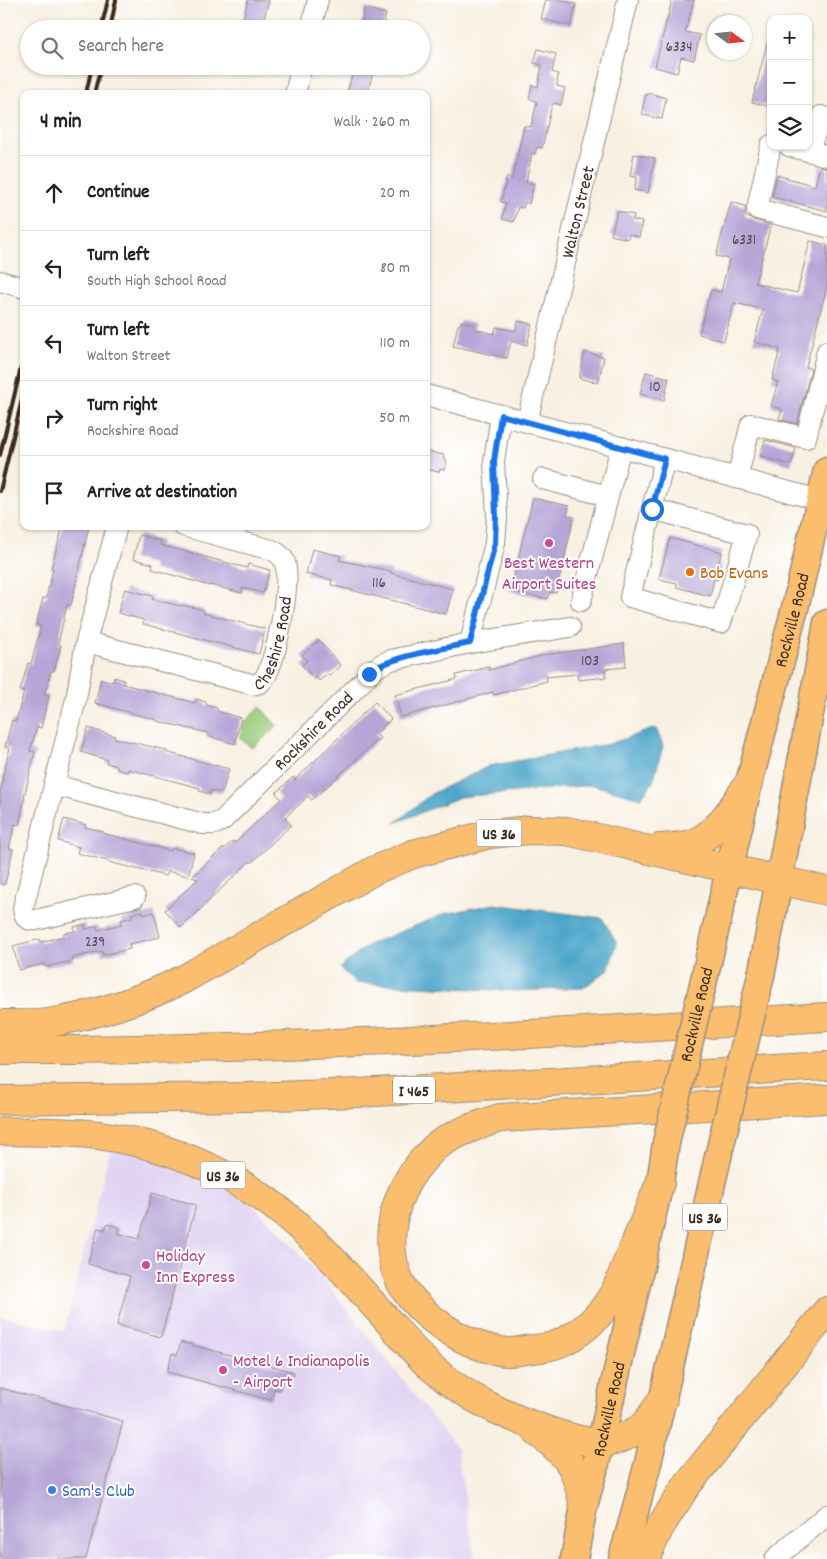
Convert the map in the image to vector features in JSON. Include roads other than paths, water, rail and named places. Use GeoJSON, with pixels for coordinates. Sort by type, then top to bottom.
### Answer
{"type":"FeatureCollection","features":[{"type":"Feature","properties":{"kind":"highway","name":"US 36"},"geometry":{"type":"LineString","coordinates":[[0,1024],[47,1023],[119,1005],[158,992],[184,980],[376,870],[413,854],[450,843],[490,834],[528,830],[566,831],[646,850],[685,846],[706,837],[719,824],[749,783]]}},
{"type":"Feature","properties":{"kind":"highway"},"geometry":{"type":"LineString","coordinates":[[646,850],[779,881],[827,890]]}},
{"type":"Feature","properties":{"kind":"highway"},"geometry":{"type":"LineString","coordinates":[[0,1050],[269,1046],[827,1017]]}},
{"type":"Feature","properties":{"kind":"highway","name":"I 465"},"geometry":{"type":"LineString","coordinates":[[0,1100],[258,1097],[827,1066]]}},
{"type":"Feature","properties":{"kind":"highway"},"geometry":{"type":"LineString","coordinates":[[660,1183],[630,1252],[616,1290],[607,1305],[581,1332],[566,1341],[548,1348],[508,1352],[483,1346],[454,1334],[431,1319],[409,1296],[398,1274],[391,1248],[392,1221],[399,1195],[414,1170],[436,1146],[468,1128],[500,1118],[827,1099]]}},
{"type":"Feature","properties":{"kind":"highway","name":"US 36"},"geometry":{"type":"LineString","coordinates":[[0,1131],[98,1135],[130,1141],[192,1160],[246,1187],[291,1219],[314,1239],[431,1367],[476,1400],[524,1422],[576,1440],[600,1443],[613,1442],[626,1437],[644,1426],[663,1399]]}},
{"type":"Feature","properties":{"kind":"highway"},"geometry":{"type":"LineString","coordinates":[[645,1559],[660,1527],[687,1485],[827,1311]]}},
{"type":"Feature","properties":{"kind":"highway"},"geometry":{"type":"LineString","coordinates":[[524,1422],[554,1445],[570,1463],[578,1479],[584,1506]]}},
{"type":"Feature","properties":{"kind":"main road","name":"Rockville Road"},"geometry":{"type":"LineString","coordinates":[[574,1559],[584,1506],[660,1183],[666,1143],[749,783],[823,502],[827,470]]}},
{"type":"Feature","properties":{"kind":"main road","name":"Rockville Road"},"geometry":{"type":"LineString","coordinates":[[622,1559],[663,1399],[762,971],[827,623]]}},
{"type":"Feature","properties":{"kind":"street"},"geometry":{"type":"LineString","coordinates":[[313,20],[318,0]]}},
{"type":"Feature","properties":{"kind":"street","name":"Walton Street"},"geometry":{"type":"LineString","coordinates":[[527,422],[628,0]]}},
{"type":"Feature","properties":{"kind":"street"},"geometry":{"type":"LineString","coordinates":[[296,90],[300,75]]}},
{"type":"Feature","properties":{"kind":"street"},"geometry":{"type":"LineString","coordinates":[[804,150],[818,154],[819,116]]}},
{"type":"Feature","properties":{"kind":"street"},"geometry":{"type":"LineString","coordinates":[[770,150],[757,209],[827,227]]}},
{"type":"Feature","properties":{"kind":"street"},"geometry":{"type":"LineString","coordinates":[[0,281],[20,287]]}},
{"type":"Feature","properties":{"kind":"street"},"geometry":{"type":"LineString","coordinates":[[737,478],[751,424],[806,438],[827,351]]}},
{"type":"Feature","properties":{"kind":"street"},"geometry":{"type":"LineString","coordinates":[[430,396],[823,502]]}},
{"type":"Feature","properties":{"kind":"street"},"geometry":{"type":"LineString","coordinates":[[470,643],[495,543],[494,461],[501,415]]}},
{"type":"Feature","properties":{"kind":"street"},"geometry":{"type":"LineString","coordinates":[[581,601],[621,447]]}},
{"type":"Feature","properties":{"kind":"street"},"geometry":{"type":"LineString","coordinates":[[652,509],[747,534],[721,623],[630,597],[652,509],[665,459]]}},
{"type":"Feature","properties":{"kind":"street"},"geometry":{"type":"LineString","coordinates":[[543,479],[608,496]]}},
{"type":"Feature","properties":{"kind":"street"},"geometry":{"type":"LineString","coordinates":[[116,530],[86,642],[76,699],[23,908],[24,917],[29,920],[36,920],[134,897]]}},
{"type":"Feature","properties":{"kind":"street","name":"Cheshire Road"},"geometry":{"type":"LineString","coordinates":[[86,642],[251,684],[256,685],[262,682],[272,661],[282,618],[286,565],[282,557],[274,551],[223,531]]}},
{"type":"Feature","properties":{"kind":"street","name":"Rockshire Road"},"geometry":{"type":"LineString","coordinates":[[54,785],[203,824],[213,824],[223,820],[374,669],[392,660],[470,643],[570,627]]}},
{"type":"Feature","properties":{"kind":"street"},"geometry":{"type":"LineString","coordinates":[[778,1558],[827,1515]]}},
{"type":"Feature","properties":{"kind":"water"},"geometry":{"type":"Polygon","coordinates":[[[656,728],[663,746],[653,782],[641,798],[593,785],[460,797],[395,823],[431,794],[489,766],[609,744],[656,728]]]}},
{"type":"Feature","properties":{"kind":"water"},"geometry":{"type":"Polygon","coordinates":[[[494,904],[602,918],[617,943],[608,970],[583,988],[515,991],[355,983],[340,968],[368,945],[444,914],[494,904]]]}},
{"type":"Feature","properties":{"kind":"railway"},"geometry":{"type":"LineString","coordinates":[[103,20],[108,0]]}},
{"type":"Feature","properties":{"kind":"railway"},"geometry":{"type":"LineString","coordinates":[[112,20],[116,0]]}},
{"type":"Feature","properties":{"kind":"railway"},"geometry":{"type":"LineString","coordinates":[[87,90],[90,75]]}},
{"type":"Feature","properties":{"kind":"railway"},"geometry":{"type":"LineString","coordinates":[[95,90],[99,75]]}},
{"type":"Feature","properties":{"kind":"railway"},"geometry":{"type":"LineString","coordinates":[[0,455],[20,372]]}},
{"type":"Feature","properties":{"kind":"railway"},"geometry":{"type":"LineString","coordinates":[[0,491],[20,408]]}},
{"type":"Feature","properties":{"kind":"place","name":"Best Western Airport Suites"},"geometry":{"type":"Point","coordinates":[549,543]}},
{"type":"Feature","properties":{"kind":"place","name":"Bob Evans"},"geometry":{"type":"Point","coordinates":[690,572]}},
{"type":"Feature","properties":{"kind":"place","name":"Holiday Inn Express"},"geometry":{"type":"Point","coordinates":[146,1265]}},
{"type":"Feature","properties":{"kind":"place","name":"Motel 6 Indianapolis - Airport"},"geometry":{"type":"Point","coordinates":[223,1370]}},
{"type":"Feature","properties":{"kind":"place","name":"Sam's Club"},"geometry":{"type":"Point","coordinates":[52,1490]}}]}
